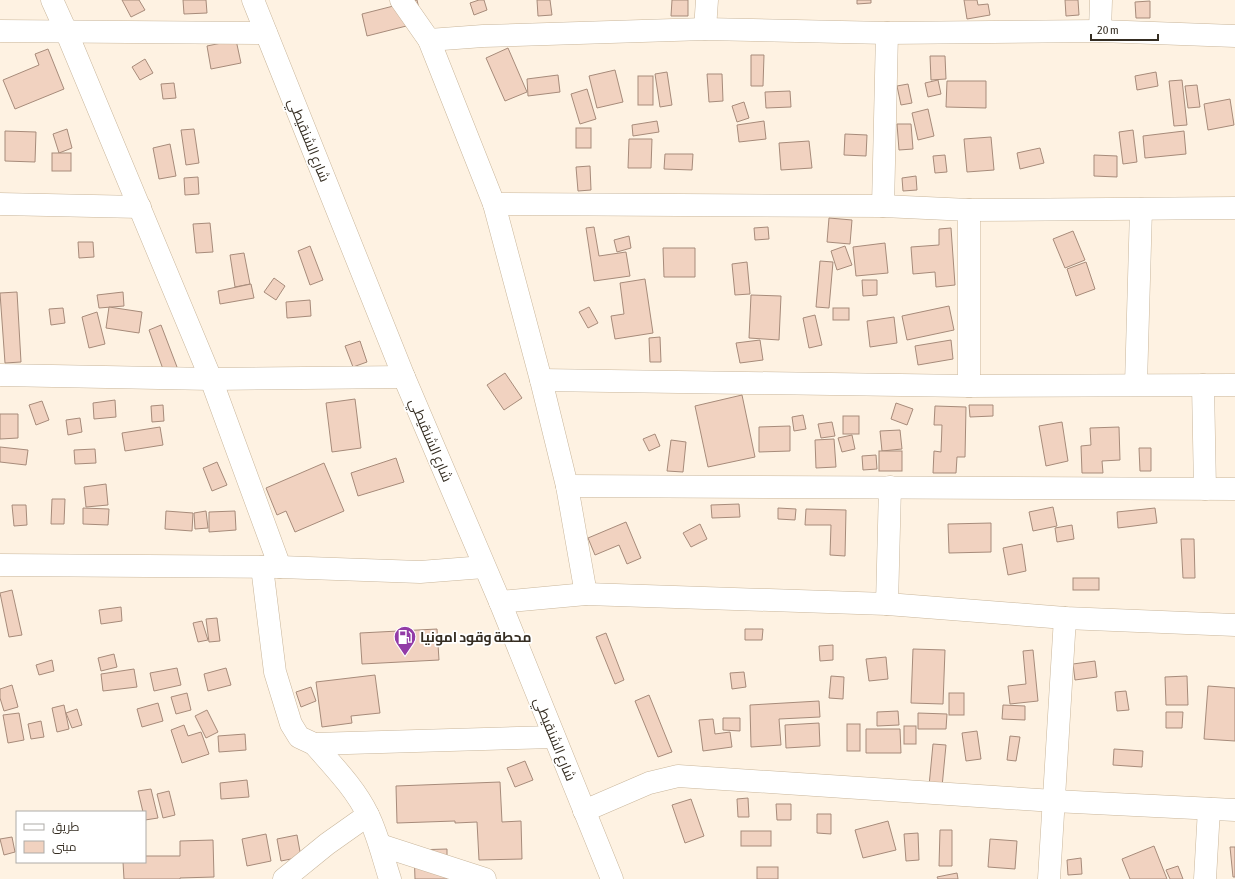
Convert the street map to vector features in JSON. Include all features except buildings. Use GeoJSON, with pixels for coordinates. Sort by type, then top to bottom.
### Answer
{"type":"FeatureCollection","features":[{"type":"Feature","properties":{"kind":"street"},"geometry":{"type":"LineString","coordinates":[[52,0],[140,206],[211,379],[271,567],[275,672],[291,724],[299,738],[314,744],[554,737]]}},
{"type":"Feature","properties":{"kind":"street","name":"شارع الشنقيطي"},"geometry":{"type":"LineString","coordinates":[[253,0],[404,377],[500,602],[612,879]]}},
{"type":"Feature","properties":{"kind":"street"},"geometry":{"type":"LineString","coordinates":[[401,0],[429,40],[494,204],[541,380],[567,486],[586,594]]}},
{"type":"Feature","properties":{"kind":"street"},"geometry":{"type":"LineString","coordinates":[[705,29],[707,0]]}},
{"type":"Feature","properties":{"kind":"street"},"geometry":{"type":"LineString","coordinates":[[1100,31],[1101,0]]}},
{"type":"Feature","properties":{"kind":"street"},"geometry":{"type":"LineString","coordinates":[[429,40],[483,36],[705,29],[887,33],[1100,31],[1235,36]]}},
{"type":"Feature","properties":{"kind":"street"},"geometry":{"type":"LineString","coordinates":[[0,31],[266,33]]}},
{"type":"Feature","properties":{"kind":"street"},"geometry":{"type":"LineString","coordinates":[[883,206],[887,33]]}},
{"type":"Feature","properties":{"kind":"street"},"geometry":{"type":"LineString","coordinates":[[0,204],[140,206]]}},
{"type":"Feature","properties":{"kind":"street"},"geometry":{"type":"LineString","coordinates":[[494,204],[883,206],[969,210],[1141,210],[1235,208]]}},
{"type":"Feature","properties":{"kind":"street"},"geometry":{"type":"LineString","coordinates":[[969,210],[969,386]]}},
{"type":"Feature","properties":{"kind":"street"},"geometry":{"type":"LineString","coordinates":[[1136,384],[1141,210]]}},
{"type":"Feature","properties":{"kind":"street"},"geometry":{"type":"LineString","coordinates":[[0,375],[211,379],[404,377]]}},
{"type":"Feature","properties":{"kind":"street"},"geometry":{"type":"LineString","coordinates":[[541,380],[969,386],[1136,384],[1235,385]]}},
{"type":"Feature","properties":{"kind":"street"},"geometry":{"type":"LineString","coordinates":[[1203,385],[1205,488]]}},
{"type":"Feature","properties":{"kind":"street"},"geometry":{"type":"LineString","coordinates":[[567,486],[1235,489]]}},
{"type":"Feature","properties":{"kind":"street"},"geometry":{"type":"LineString","coordinates":[[887,604],[890,487]]}},
{"type":"Feature","properties":{"kind":"street"},"geometry":{"type":"LineString","coordinates":[[0,564],[271,567],[420,572],[484,567]]}},
{"type":"Feature","properties":{"kind":"street"},"geometry":{"type":"LineString","coordinates":[[500,602],[586,594],[887,604],[1065,618],[1235,625]]}},
{"type":"Feature","properties":{"kind":"street"},"geometry":{"type":"LineString","coordinates":[[1049,879],[1065,618]]}},
{"type":"Feature","properties":{"kind":"street"},"geometry":{"type":"LineString","coordinates":[[314,744],[349,784],[368,815],[380,845],[390,879]]}},
{"type":"Feature","properties":{"kind":"street"},"geometry":{"type":"LineString","coordinates":[[584,811],[649,783],[678,776],[1054,801],[1235,810]]}},
{"type":"Feature","properties":{"kind":"street"},"geometry":{"type":"LineString","coordinates":[[1205,879],[1209,809]]}},
{"type":"Feature","properties":{"kind":"street"},"geometry":{"type":"LineString","coordinates":[[284,879],[327,844],[368,815]]}},
{"type":"Feature","properties":{"kind":"street"},"geometry":{"type":"LineString","coordinates":[[380,845],[485,879]]}},
{"type":"Feature","properties":{"kind":"place","name":"محطة وقود امونيا"},"geometry":{"type":"Point","coordinates":[405,656]}}]}
